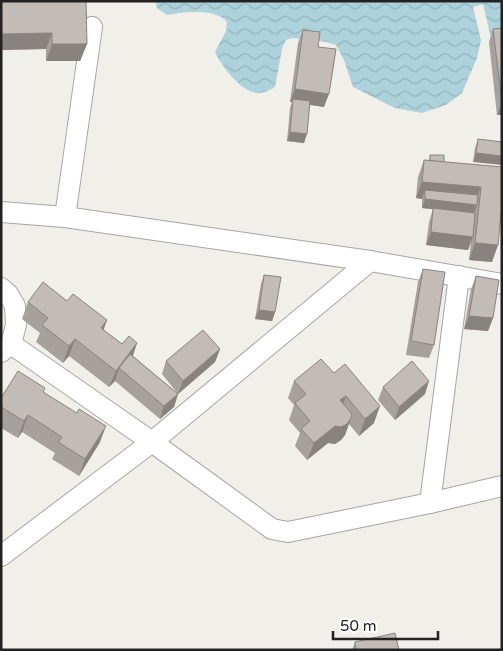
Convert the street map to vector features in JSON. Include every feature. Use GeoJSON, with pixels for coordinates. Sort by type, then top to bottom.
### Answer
{"type":"FeatureCollection","features":[{"type":"Feature","properties":{"kind":"street"},"geometry":{"type":"LineString","coordinates":[[65,217],[92,27]]}},
{"type":"Feature","properties":{"kind":"street"},"geometry":{"type":"LineString","coordinates":[[1,212],[65,217],[500,281]]}},
{"type":"Feature","properties":{"kind":"street"},"geometry":{"type":"LineString","coordinates":[[1,556],[152,442],[370,261]]}},
{"type":"Feature","properties":{"kind":"street"},"geometry":{"type":"LineString","coordinates":[[430,503],[459,276]]}},
{"type":"Feature","properties":{"kind":"street"},"geometry":{"type":"LineString","coordinates":[[1,288],[8,294],[15,306],[16,325],[6,348],[152,442],[272,529],[288,532],[502,486]]}},
{"type":"Feature","properties":{"kind":"water"},"geometry":{"type":"Polygon","coordinates":[[[155,1],[502,1],[502,35],[481,40],[477,58],[462,93],[446,105],[422,113],[395,108],[353,87],[344,60],[336,45],[327,42],[292,38],[286,40],[282,49],[275,87],[261,93],[250,91],[232,77],[215,52],[226,31],[227,22],[215,15],[199,12],[167,15],[157,8],[155,1]]]}},
{"type":"Feature","properties":{"kind":"pier"},"geometry":{"type":"Polygon","coordinates":[[[483,4],[491,38],[481,40],[473,7],[483,4]]]}},
{"type":"Feature","properties":{"kind":"building"},"geometry":{"type":"Polygon","coordinates":[[[1,1],[86,1],[87,44],[52,44],[52,33],[1,34],[1,1]]]}},
{"type":"Feature","properties":{"kind":"building"},"geometry":{"type":"Polygon","coordinates":[[[502,28],[502,102],[493,29],[502,28]]]}},
{"type":"Feature","properties":{"kind":"building"},"geometry":{"type":"Polygon","coordinates":[[[303,30],[320,32],[318,47],[336,49],[329,94],[295,89],[303,30]]]}},
{"type":"Feature","properties":{"kind":"building"},"geometry":{"type":"Polygon","coordinates":[[[293,99],[310,101],[307,134],[290,132],[293,99]]]}},
{"type":"Feature","properties":{"kind":"building"},"geometry":{"type":"Polygon","coordinates":[[[478,139],[502,142],[502,156],[476,153],[478,139]]]}},
{"type":"Feature","properties":{"kind":"building"},"geometry":{"type":"Polygon","coordinates":[[[430,155],[444,155],[444,162],[430,161],[430,155]]]}},
{"type":"Feature","properties":{"kind":"building"},"geometry":{"type":"Polygon","coordinates":[[[424,160],[502,167],[502,204],[498,245],[475,243],[481,187],[422,182],[424,160]]]}},
{"type":"Feature","properties":{"kind":"building"},"geometry":{"type":"Polygon","coordinates":[[[425,190],[478,195],[477,205],[425,199],[425,190]]]}},
{"type":"Feature","properties":{"kind":"building"},"geometry":{"type":"Polygon","coordinates":[[[433,208],[475,213],[473,237],[431,232],[433,208]]]}},
{"type":"Feature","properties":{"kind":"building"},"geometry":{"type":"Polygon","coordinates":[[[423,269],[445,272],[434,345],[411,341],[423,269]]]}},
{"type":"Feature","properties":{"kind":"building"},"geometry":{"type":"Polygon","coordinates":[[[264,275],[281,277],[275,312],[259,310],[264,275]]]}},
{"type":"Feature","properties":{"kind":"building"},"geometry":{"type":"Polygon","coordinates":[[[476,276],[499,280],[493,318],[469,316],[476,276]]]}},
{"type":"Feature","properties":{"kind":"building"},"geometry":{"type":"Polygon","coordinates":[[[43,282],[67,301],[73,294],[107,320],[101,328],[122,344],[129,336],[137,343],[116,371],[75,339],[69,346],[42,325],[48,318],[28,302],[43,282]]]}},
{"type":"Feature","properties":{"kind":"building"},"geometry":{"type":"Polygon","coordinates":[[[203,330],[220,349],[183,381],[166,361],[203,330]]]}},
{"type":"Feature","properties":{"kind":"building"},"geometry":{"type":"Polygon","coordinates":[[[130,354],[178,394],[164,406],[119,368],[130,354]]]}},
{"type":"Feature","properties":{"kind":"building"},"geometry":{"type":"Polygon","coordinates":[[[321,359],[334,373],[345,364],[380,406],[365,419],[346,396],[340,400],[352,414],[347,424],[341,427],[335,426],[314,443],[301,429],[310,421],[295,403],[306,394],[294,381],[321,359]]]}},
{"type":"Feature","properties":{"kind":"building"},"geometry":{"type":"Polygon","coordinates":[[[412,361],[429,381],[399,407],[383,387],[412,361]]]}},
{"type":"Feature","properties":{"kind":"building"},"geometry":{"type":"Polygon","coordinates":[[[18,371],[45,388],[43,392],[77,413],[79,409],[106,426],[85,459],[58,442],[62,437],[28,415],[24,421],[1,407],[1,398],[18,371]]]}},
{"type":"Feature","properties":{"kind":"building"},"geometry":{"type":"Polygon","coordinates":[[[395,633],[399,650],[356,650],[355,642],[395,633]]]}}]}
